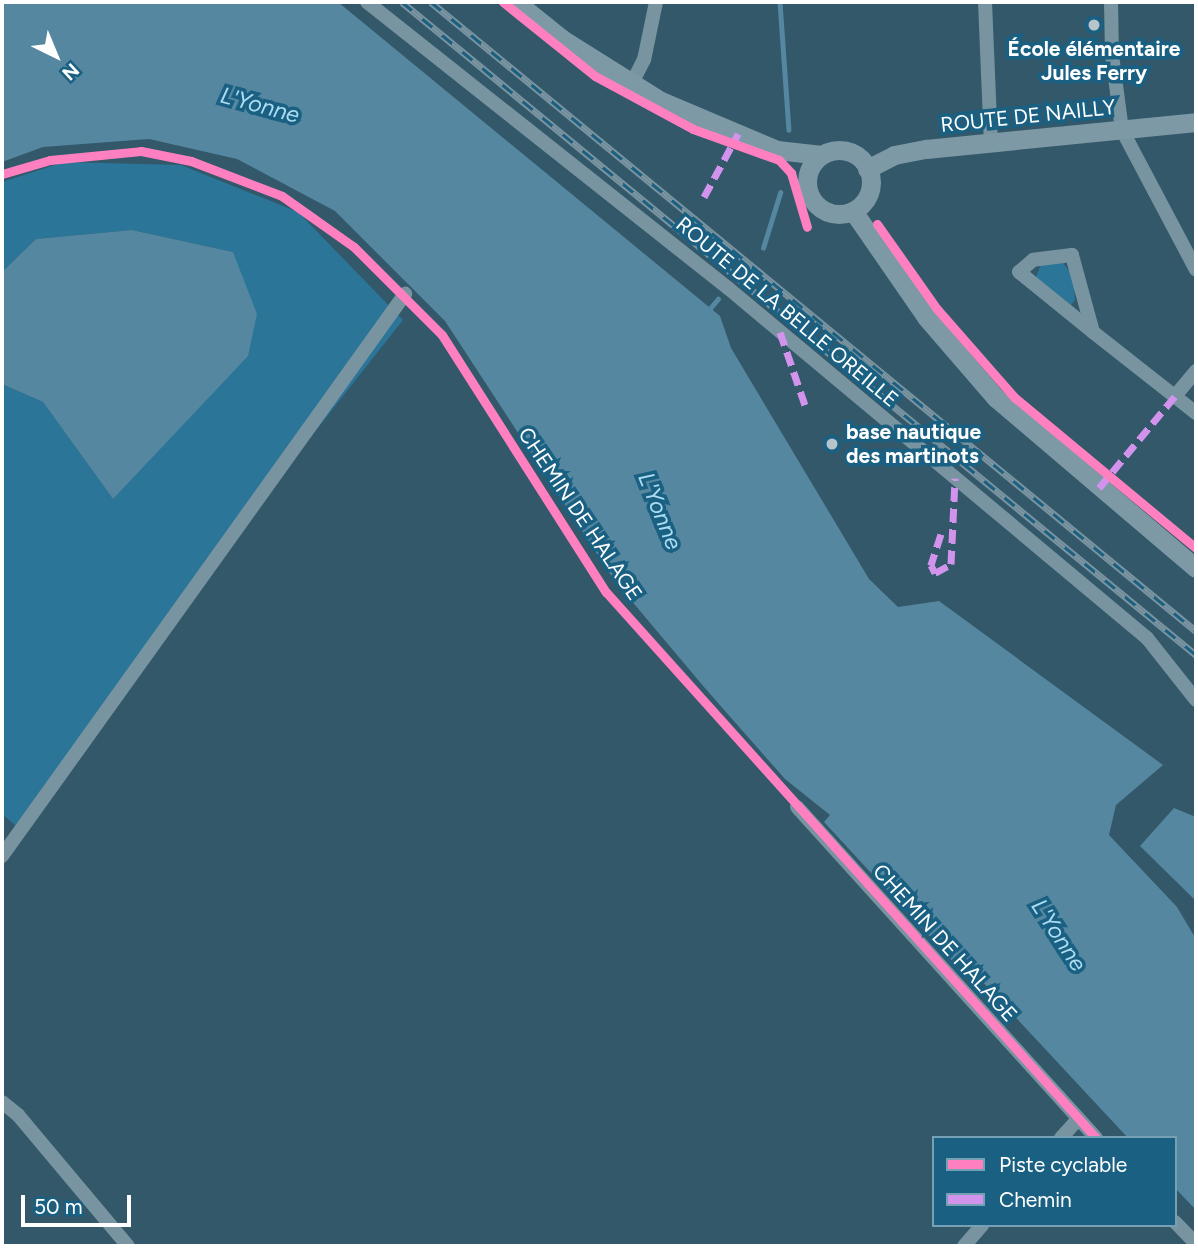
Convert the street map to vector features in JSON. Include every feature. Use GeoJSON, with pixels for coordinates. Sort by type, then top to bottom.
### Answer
{"type":"FeatureCollection","features":[{"type":"Feature","properties":{"kind":"main road"},"geometry":{"type":"LineString","coordinates":[[516,2],[562,39],[631,85],[778,150],[822,155],[832,151],[853,153],[867,169],[867,197],[853,211],[822,210],[810,197],[808,172],[822,155]]}},
{"type":"Feature","properties":{"kind":"main road","name":"ROUTE DE NAILLY"},"geometry":{"type":"LineString","coordinates":[[867,169],[904,153],[1196,122]]}},
{"type":"Feature","properties":{"kind":"main road"},"geometry":{"type":"LineString","coordinates":[[778,150],[807,182]]}},
{"type":"Feature","properties":{"kind":"main road"},"geometry":{"type":"LineString","coordinates":[[853,211],[926,317],[996,398],[1196,568]]}},
{"type":"Feature","properties":{"kind":"street","name":"ROUTE DE LA BELLE OREILLE"},"geometry":{"type":"LineString","coordinates":[[367,2],[728,288],[1147,638],[1196,700]]}},
{"type":"Feature","properties":{"kind":"street"},"geometry":{"type":"LineString","coordinates":[[631,85],[644,60],[656,2]]}},
{"type":"Feature","properties":{"kind":"street"},"geometry":{"type":"LineString","coordinates":[[985,2],[991,143]]}},
{"type":"Feature","properties":{"kind":"street"},"geometry":{"type":"LineString","coordinates":[[1111,2],[1112,55],[1122,130],[1196,270]]}},
{"type":"Feature","properties":{"kind":"street"},"geometry":{"type":"LineString","coordinates":[[1093,332],[1072,255],[1033,260],[1019,272],[1093,332],[1196,413]]}},
{"type":"Feature","properties":{"kind":"street"},"geometry":{"type":"LineString","coordinates":[[2,856],[405,294]]}},
{"type":"Feature","properties":{"kind":"street"},"geometry":{"type":"LineString","coordinates":[[1175,396],[1196,371]]}},
{"type":"Feature","properties":{"kind":"street","name":"CHEMIN DE HALAGE"},"geometry":{"type":"LineString","coordinates":[[797,807],[1094,1136]]}},
{"type":"Feature","properties":{"kind":"street"},"geometry":{"type":"LineString","coordinates":[[2,1102],[128,1246]]}},
{"type":"Feature","properties":{"kind":"street"},"geometry":{"type":"LineString","coordinates":[[1063,1136],[1078,1119]]}},
{"type":"Feature","properties":{"kind":"street"},"geometry":{"type":"LineString","coordinates":[[1177,1224],[1196,1244]]}},
{"type":"Feature","properties":{"kind":"street"},"geometry":{"type":"LineString","coordinates":[[964,1246],[980,1227]]}},
{"type":"Feature","properties":{"kind":"shaded area"},"geometry":{"type":"Polygon","coordinates":[[[64,162],[181,165],[298,212],[403,320],[313,434],[21,830],[2,814],[2,384],[43,402],[113,499],[233,252],[132,230],[36,239],[2,272],[2,182],[64,162]]]}},
{"type":"Feature","properties":{"kind":"shaded area"},"geometry":{"type":"Polygon","coordinates":[[[1061,260],[1073,276],[1075,300],[1071,305],[1036,277],[1041,264],[1061,260]]]}},
{"type":"Feature","properties":{"kind":"water","name":"L'Yonne"},"geometry":{"type":"Polygon","coordinates":[[[2,2],[338,2],[720,316],[731,348],[869,579],[898,607],[939,601],[1163,765],[1116,805],[1109,835],[1177,907],[1196,939],[1196,1210],[1177,1190],[1177,1136],[1126,1136],[964,962],[957,966],[824,822],[830,815],[785,779],[614,580],[445,321],[335,211],[237,159],[149,139],[43,147],[2,162],[2,2]]]}},
{"type":"Feature","properties":{"kind":"water"},"geometry":{"type":"Polygon","coordinates":[[[132,230],[233,252],[257,314],[248,356],[113,499],[43,402],[2,384],[2,272],[36,239],[132,230]]]}},
{"type":"Feature","properties":{"kind":"water"},"geometry":{"type":"Polygon","coordinates":[[[1174,808],[1196,817],[1196,901],[1140,846],[1174,808]]]}},
{"type":"Feature","properties":{"kind":"waterway"},"geometry":{"type":"LineString","coordinates":[[780,2],[789,130]]}},
{"type":"Feature","properties":{"kind":"waterway"},"geometry":{"type":"LineString","coordinates":[[763,248],[780,193]]}},
{"type":"Feature","properties":{"kind":"waterway"},"geometry":{"type":"LineString","coordinates":[[707,312],[718,299]]}},
{"type":"Feature","properties":{"kind":"railway"},"geometry":{"type":"LineString","coordinates":[[402,2],[1196,655]]}},
{"type":"Feature","properties":{"kind":"railway"},"geometry":{"type":"LineString","coordinates":[[431,2],[1196,631]]}},
{"type":"Feature","properties":{"kind":"marked path"},"geometry":{"type":"LineString","coordinates":[[704,197],[738,134]]}},
{"type":"Feature","properties":{"kind":"marked path"},"geometry":{"type":"LineString","coordinates":[[780,332],[806,408]]}},
{"type":"Feature","properties":{"kind":"marked path"},"geometry":{"type":"LineString","coordinates":[[1099,488],[1175,396]]}},
{"type":"Feature","properties":{"kind":"marked path"},"geometry":{"type":"LineString","coordinates":[[941,534],[931,565],[935,573],[951,564],[955,478]]}},
{"type":"Feature","properties":{"kind":"cycle path"},"geometry":{"type":"LineString","coordinates":[[503,2],[595,76],[693,129],[779,160],[791,173],[807,227]]}},
{"type":"Feature","properties":{"kind":"cycle path"},"geometry":{"type":"LineString","coordinates":[[2,174],[50,160],[141,151],[191,161],[282,196],[354,247],[442,335],[606,592],[1094,1136]]}},
{"type":"Feature","properties":{"kind":"cycle path"},"geometry":{"type":"LineString","coordinates":[[877,224],[937,309],[1014,397],[1196,548]]}},
{"type":"Feature","properties":{"kind":"place","name":"École élémentaire Jules Ferry"},"geometry":{"type":"Point","coordinates":[1094,25]}},
{"type":"Feature","properties":{"kind":"place","name":"base nautique des martinots"},"geometry":{"type":"Point","coordinates":[832,444]}}]}
